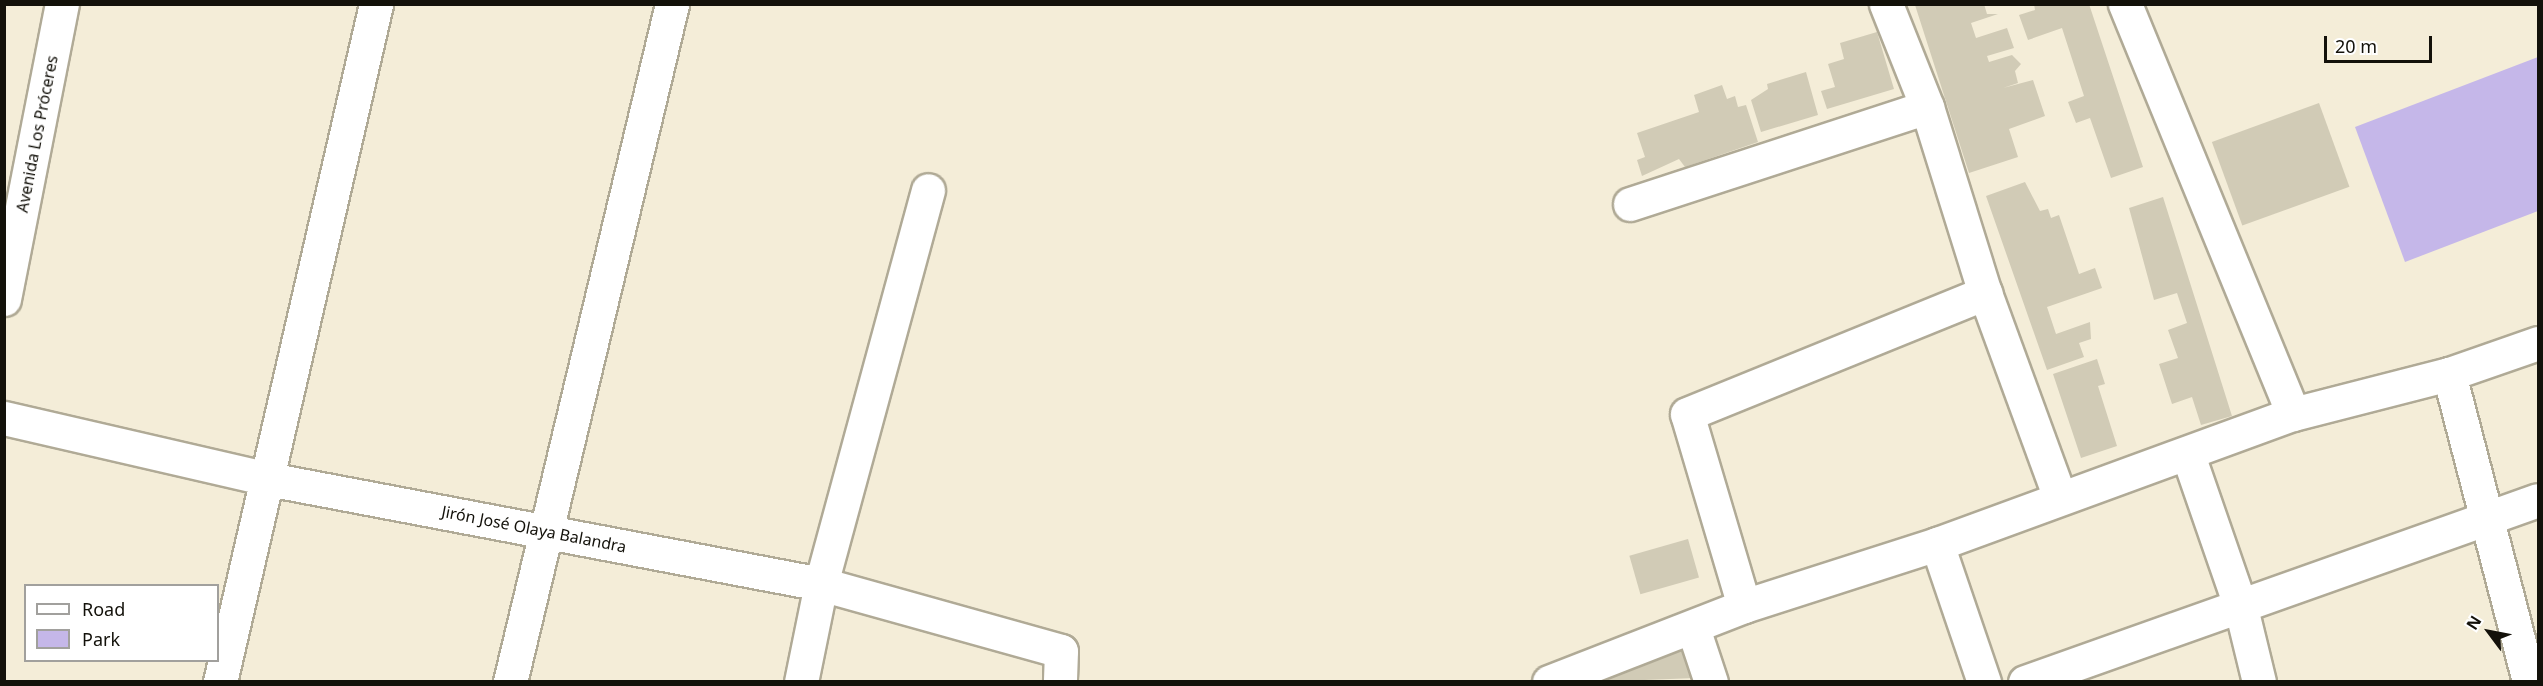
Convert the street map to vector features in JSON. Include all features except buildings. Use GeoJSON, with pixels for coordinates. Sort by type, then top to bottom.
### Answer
{"type":"FeatureCollection","features":[{"type":"Feature","properties":{"kind":"street","name":"Avenida Los Próceres"},"geometry":{"type":"LineString","coordinates":[[4,299],[62,4]]}},
{"type":"Feature","properties":{"kind":"street"},"geometry":{"type":"LineString","coordinates":[[220,681],[376,4]]}},
{"type":"Feature","properties":{"kind":"street"},"geometry":{"type":"LineString","coordinates":[[510,681],[672,4]]}},
{"type":"Feature","properties":{"kind":"street"},"geometry":{"type":"LineString","coordinates":[[1886,4],[1927,107],[1986,293],[2059,495]]}},
{"type":"Feature","properties":{"kind":"street"},"geometry":{"type":"LineString","coordinates":[[2125,4],[2293,414]]}},
{"type":"Feature","properties":{"kind":"street"},"geometry":{"type":"LineString","coordinates":[[1630,204],[1927,107]]}},
{"type":"Feature","properties":{"kind":"street"},"geometry":{"type":"LineString","coordinates":[[801,681],[821,584],[928,190]]}},
{"type":"Feature","properties":{"kind":"street"},"geometry":{"type":"LineString","coordinates":[[1744,606],[1687,414],[1986,293]]}},
{"type":"Feature","properties":{"kind":"street"},"geometry":{"type":"LineString","coordinates":[[1549,681],[1693,628],[1744,606],[1937,544],[2059,495],[2188,455],[2293,414],[2449,374],[2538,343]]}},
{"type":"Feature","properties":{"kind":"street"},"geometry":{"type":"LineString","coordinates":[[2449,374],[2529,681]]}},
{"type":"Feature","properties":{"kind":"street","name":"Jirón José Olaya Balandra"},"geometry":{"type":"LineString","coordinates":[[4,418],[268,479],[821,584],[1060,666]]}},
{"type":"Feature","properties":{"kind":"street"},"geometry":{"type":"LineString","coordinates":[[2188,455],[2241,608],[2259,681]]}},
{"type":"Feature","properties":{"kind":"street"},"geometry":{"type":"LineString","coordinates":[[2025,681],[2241,608],[2538,500]]}},
{"type":"Feature","properties":{"kind":"street"},"geometry":{"type":"LineString","coordinates":[[1937,544],[1984,681]]}},
{"type":"Feature","properties":{"kind":"street"},"geometry":{"type":"LineString","coordinates":[[1693,628],[1711,681]]}},
{"type":"Feature","properties":{"kind":"green space"},"geometry":{"type":"Polygon","coordinates":[[[2538,57],[2538,211],[2405,262],[2355,127],[2538,57]]]}}]}
